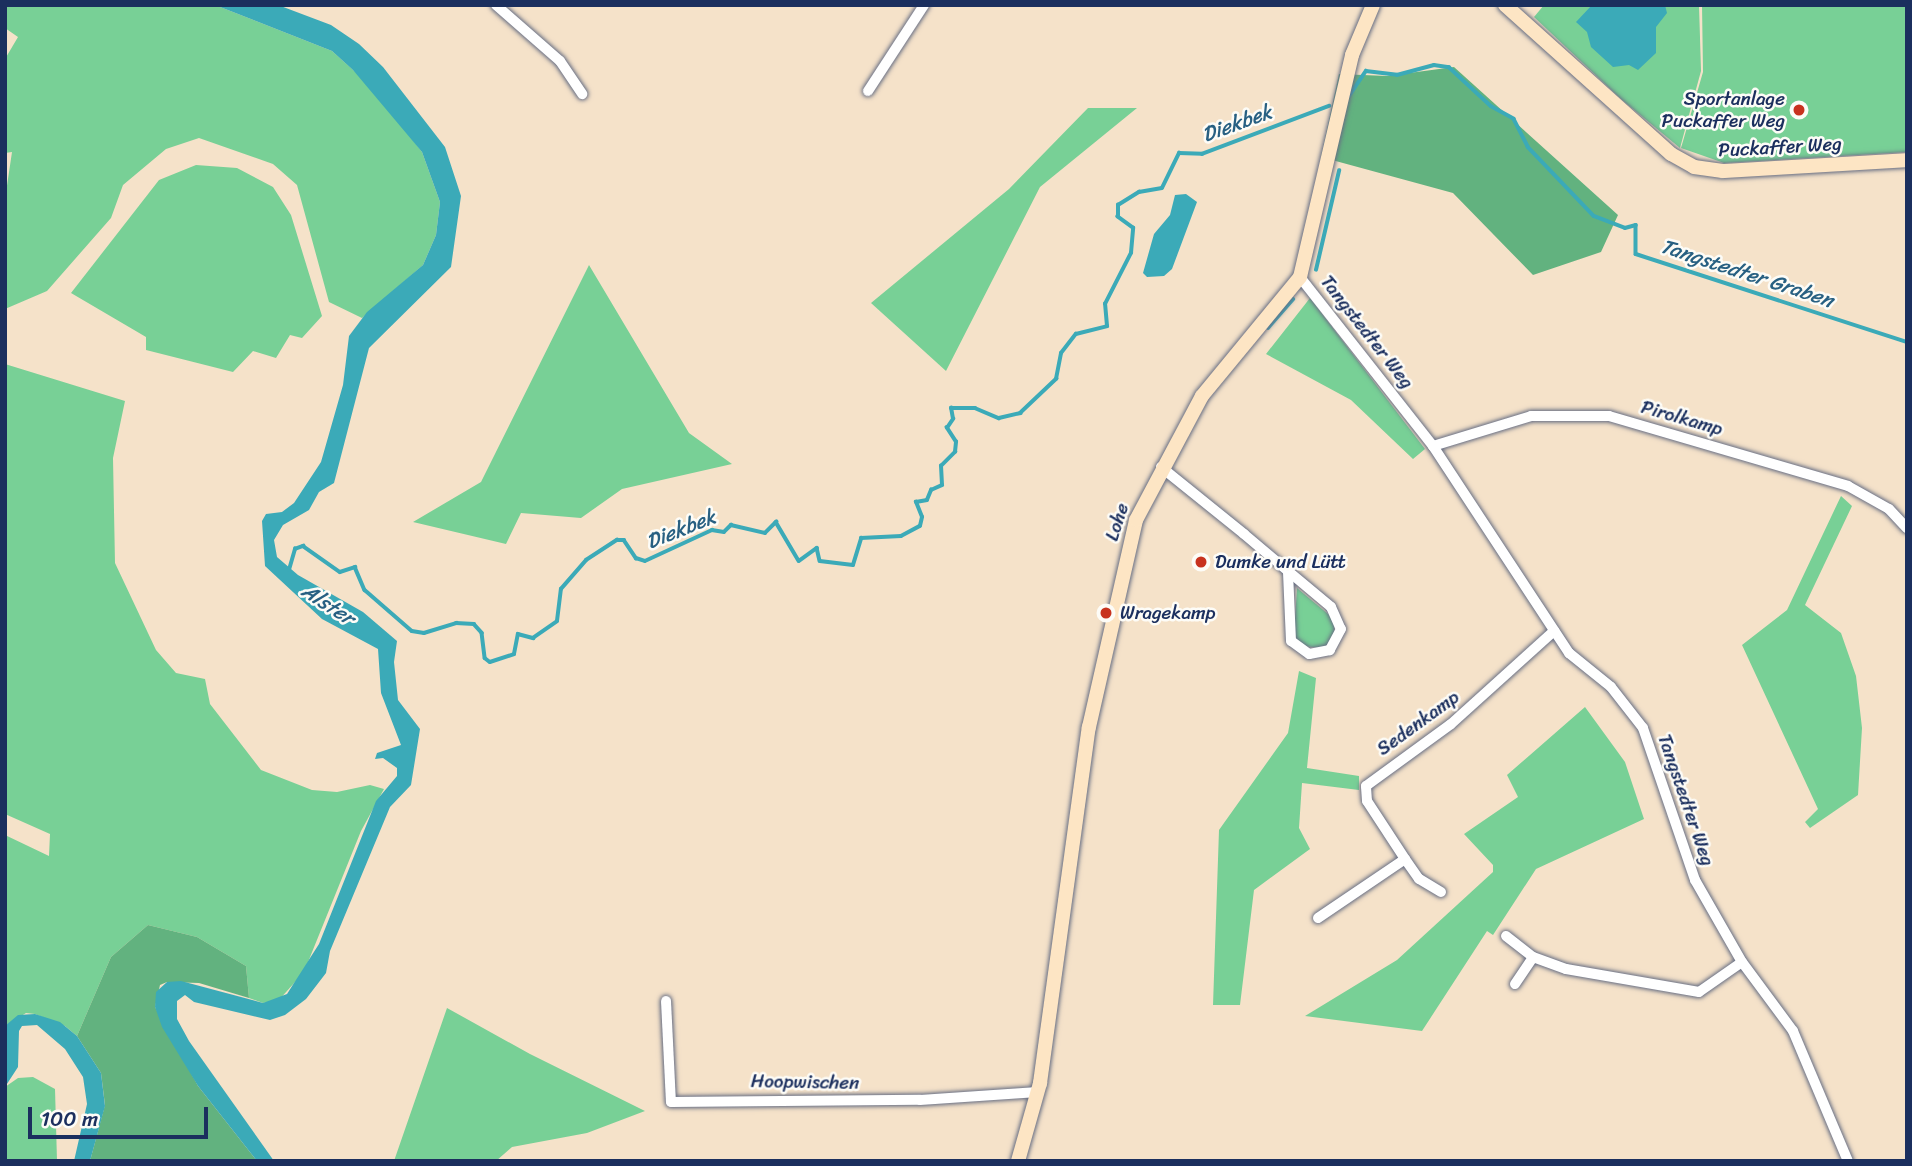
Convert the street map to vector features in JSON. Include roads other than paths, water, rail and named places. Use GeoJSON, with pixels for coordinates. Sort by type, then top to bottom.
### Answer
{"type":"FeatureCollection","features":[{"type":"Feature","properties":{"kind":"main road","name":"Lohe"},"geometry":{"type":"LineString","coordinates":[[1018,1161],[1037,1098],[1089,727],[1128,547],[1161,466],[1202,396],[1300,277],[1352,55],[1373,5]]}},
{"type":"Feature","properties":{"kind":"main road","name":"Puckaffer Weg"},"geometry":{"type":"LineString","coordinates":[[1505,5],[1671,154],[1694,167],[1723,171],[1907,160]]}},
{"type":"Feature","properties":{"kind":"street"},"geometry":{"type":"LineString","coordinates":[[496,5],[560,61],[582,94]]}},
{"type":"Feature","properties":{"kind":"street"},"geometry":{"type":"LineString","coordinates":[[868,90],[924,5]]}},
{"type":"Feature","properties":{"kind":"street","name":"Tangstedter Weg"},"geometry":{"type":"LineString","coordinates":[[1300,277],[1433,446],[1569,653],[1611,687],[1643,728],[1690,869],[1742,962],[1793,1031],[1848,1161]]}},
{"type":"Feature","properties":{"kind":"street","name":"Pirolkamp"},"geometry":{"type":"LineString","coordinates":[[1433,446],[1531,416],[1609,416],[1848,486],[1870,495],[1907,528]]}},
{"type":"Feature","properties":{"kind":"street"},"geometry":{"type":"LineString","coordinates":[[1161,466],[1288,571],[1337,615],[1340,638],[1324,653],[1302,652],[1289,636],[1288,571]]}},
{"type":"Feature","properties":{"kind":"street","name":"Sedenkamp"},"geometry":{"type":"LineString","coordinates":[[1441,892],[1419,879],[1367,801],[1369,782],[1451,724],[1554,631]]}},
{"type":"Feature","properties":{"kind":"street"},"geometry":{"type":"LineString","coordinates":[[1318,918],[1405,859]]}},
{"type":"Feature","properties":{"kind":"street"},"geometry":{"type":"LineString","coordinates":[[1506,936],[1533,957],[1566,969],[1699,992],[1742,962]]}},
{"type":"Feature","properties":{"kind":"street"},"geometry":{"type":"LineString","coordinates":[[1515,985],[1533,957]]}},
{"type":"Feature","properties":{"kind":"street","name":"Hoopwischen"},"geometry":{"type":"LineString","coordinates":[[666,1002],[671,1102],[1037,1098]]}},
{"type":"Feature","properties":{"kind":"water","name":"Alster"},"geometry":{"type":"Polygon","coordinates":[[[215,5],[278,5],[331,25],[359,44],[383,67],[445,147],[461,196],[451,267],[369,348],[334,483],[319,492],[309,510],[283,525],[274,540],[277,557],[298,575],[363,612],[397,641],[394,662],[398,700],[420,729],[411,785],[390,807],[330,951],[326,973],[306,999],[285,1015],[270,1020],[194,1002],[185,995],[177,1001],[177,1019],[189,1041],[274,1161],[257,1161],[198,1086],[162,1027],[155,1007],[156,992],[167,982],[181,981],[263,1003],[287,994],[319,944],[376,801],[397,776],[397,768],[383,758],[375,759],[377,753],[401,745],[381,693],[378,649],[322,619],[265,566],[262,521],[266,514],[282,512],[294,503],[321,462],[343,385],[349,336],[367,312],[423,265],[436,235],[440,202],[422,152],[353,70],[332,51],[215,5]]]}},
{"type":"Feature","properties":{"kind":"water"},"geometry":{"type":"Polygon","coordinates":[[[1592,5],[1665,5],[1667,13],[1656,27],[1656,53],[1638,70],[1629,65],[1613,67],[1591,47],[1587,32],[1576,22],[1592,5]]]}},
{"type":"Feature","properties":{"kind":"water"},"geometry":{"type":"Polygon","coordinates":[[[1186,194],[1197,202],[1172,269],[1164,276],[1147,277],[1143,273],[1154,234],[1170,215],[1175,195],[1186,194]]]}},
{"type":"Feature","properties":{"kind":"water"},"geometry":{"type":"Polygon","coordinates":[[[35,1014],[60,1022],[77,1036],[101,1073],[105,1106],[90,1161],[74,1161],[87,1104],[83,1077],[65,1049],[37,1025],[22,1026],[19,1031],[18,1067],[5,1087],[5,1026],[18,1015],[35,1014]]]}},
{"type":"Feature","properties":{"kind":"waterway","name":"Tangstedter Graben"},"geometry":{"type":"LineString","coordinates":[[1349,96],[1366,71],[1397,75],[1434,65],[1449,67],[1491,106],[1514,119],[1528,147],[1594,216],[1625,228],[1636,225],[1636,254],[1907,342]]}},
{"type":"Feature","properties":{"kind":"waterway","name":"Diekbek"},"geometry":{"type":"LineString","coordinates":[[289,570],[295,549],[303,546],[340,572],[355,567],[365,590],[412,631],[424,633],[456,623],[474,624],[482,633],[485,658],[490,662],[514,654],[518,634],[533,638],[557,621],[561,589],[586,560],[617,540],[624,540],[636,558],[645,561],[712,530],[724,532],[731,525],[765,533],[776,522],[799,561],[817,548],[820,561],[853,565],[861,538],[901,536],[920,526],[922,517],[916,502],[927,500],[931,490],[942,485],[941,466],[955,452],[956,442],[947,428],[953,419],[951,408],[975,408],[999,418],[1020,413],[1056,379],[1061,353],[1076,334],[1107,326],[1105,304],[1131,253],[1133,228],[1118,217],[1118,205],[1139,192],[1162,188],[1179,153],[1202,154],[1329,106]]}},
{"type":"Feature","properties":{"kind":"waterway"},"geometry":{"type":"LineString","coordinates":[[1316,270],[1339,171]]}},
{"type":"Feature","properties":{"kind":"waterway"},"geometry":{"type":"LineString","coordinates":[[1268,328],[1293,299]]}},
{"type":"Feature","properties":{"kind":"place","name":"Sportanlage Puckaffer Weg"},"geometry":{"type":"Point","coordinates":[1799,110]}},
{"type":"Feature","properties":{"kind":"place","name":"Dumke und Lütt"},"geometry":{"type":"Point","coordinates":[1201,562]}},
{"type":"Feature","properties":{"kind":"place","name":"Wragekamp"},"geometry":{"type":"Point","coordinates":[1106,613]}}]}
